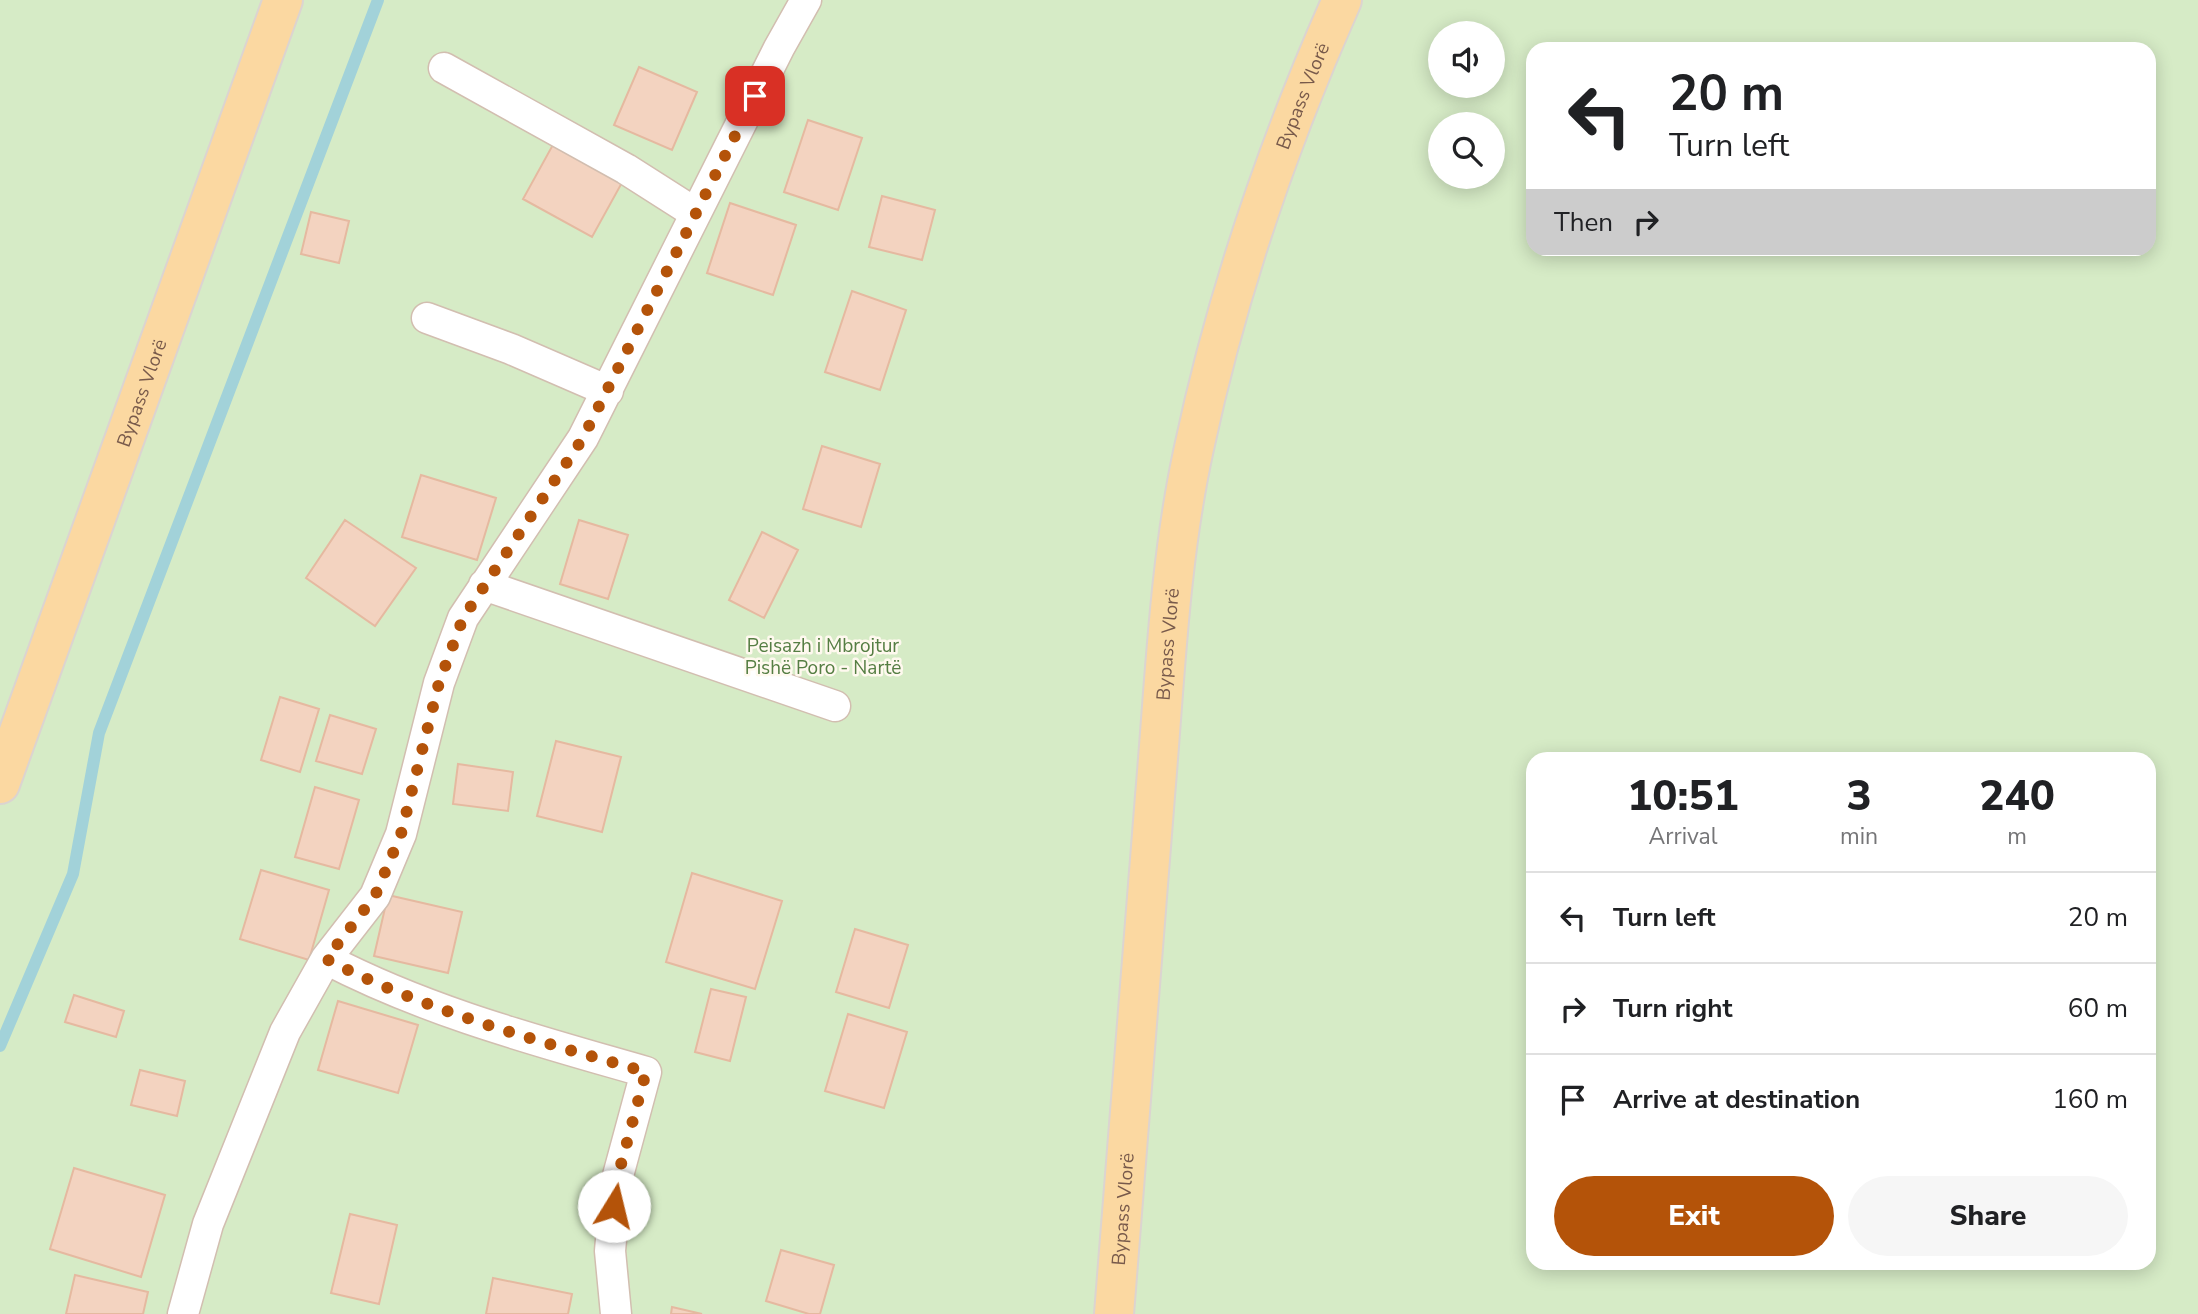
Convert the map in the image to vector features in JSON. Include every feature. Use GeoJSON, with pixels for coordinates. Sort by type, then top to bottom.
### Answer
{"type":"FeatureCollection","features":[{"type":"Feature","properties":{"kind":"main road","name":"Bypass Vlorë"},"geometry":{"type":"LineString","coordinates":[[0,784],[283,0]]}},
{"type":"Feature","properties":{"kind":"main road","name":"Bypass Vlorë"},"geometry":{"type":"LineString","coordinates":[[1114,1314],[1173,579],[1193,451],[1222,329],[1261,203],[1314,62],[1342,0]]}},
{"type":"Feature","properties":{"kind":"street"},"geometry":{"type":"LineString","coordinates":[[183,1314],[208,1224],[285,1032],[326,959],[375,896],[391,859],[401,834],[439,683],[463,618],[583,438],[806,0]]}},
{"type":"Feature","properties":{"kind":"street"},"geometry":{"type":"LineString","coordinates":[[444,68],[626,169],[695,214]]}},
{"type":"Feature","properties":{"kind":"street"},"geometry":{"type":"LineString","coordinates":[[427,318],[511,349],[608,391]]}},
{"type":"Feature","properties":{"kind":"street"},"geometry":{"type":"LineString","coordinates":[[484,585],[835,706]]}},
{"type":"Feature","properties":{"kind":"street"},"geometry":{"type":"LineString","coordinates":[[326,959],[384,989],[452,1015],[646,1072],[616,1183],[610,1251],[617,1314]]}},
{"type":"Feature","properties":{"kind":"green space","name":"Peisazh i Mbrojtur Pishë Poro - Nartë"},"geometry":{"type":"Polygon","coordinates":[[[0,0],[2198,0],[2198,1314],[0,1314],[0,0]]]}},
{"type":"Feature","properties":{"kind":"building"},"geometry":{"type":"Polygon","coordinates":[[[639,67],[697,92],[672,150],[614,125],[639,67]]]}},
{"type":"Feature","properties":{"kind":"building"},"geometry":{"type":"Polygon","coordinates":[[[808,120],[862,138],[838,210],[784,192],[808,120]]]}},
{"type":"Feature","properties":{"kind":"building"},"geometry":{"type":"Polygon","coordinates":[[[555,141],[624,179],[592,237],[523,199],[555,141]]]}},
{"type":"Feature","properties":{"kind":"building"},"geometry":{"type":"Polygon","coordinates":[[[882,196],[935,210],[922,260],[869,247],[882,196]]]}},
{"type":"Feature","properties":{"kind":"building"},"geometry":{"type":"Polygon","coordinates":[[[730,203],[796,225],[773,295],[707,273],[730,203]]]}},
{"type":"Feature","properties":{"kind":"building"},"geometry":{"type":"Polygon","coordinates":[[[311,212],[349,221],[339,263],[301,254],[311,212]]]}},
{"type":"Feature","properties":{"kind":"building"},"geometry":{"type":"Polygon","coordinates":[[[852,291],[906,310],[880,390],[825,372],[852,291]]]}},
{"type":"Feature","properties":{"kind":"building"},"geometry":{"type":"Polygon","coordinates":[[[822,446],[880,464],[861,527],[803,509],[822,446]]]}},
{"type":"Feature","properties":{"kind":"building"},"geometry":{"type":"Polygon","coordinates":[[[421,475],[496,498],[477,560],[402,537],[421,475]]]}},
{"type":"Feature","properties":{"kind":"building"},"geometry":{"type":"Polygon","coordinates":[[[345,520],[416,568],[375,626],[306,578],[345,520]]]}},
{"type":"Feature","properties":{"kind":"building"},"geometry":{"type":"Polygon","coordinates":[[[579,520],[628,535],[608,599],[560,584],[579,520]]]}},
{"type":"Feature","properties":{"kind":"building"},"geometry":{"type":"Polygon","coordinates":[[[762,532],[798,550],[764,618],[729,600],[762,532]]]}},
{"type":"Feature","properties":{"kind":"building"},"geometry":{"type":"Polygon","coordinates":[[[280,697],[319,709],[300,772],[261,760],[280,697]]]}},
{"type":"Feature","properties":{"kind":"building"},"geometry":{"type":"Polygon","coordinates":[[[330,715],[376,729],[362,774],[316,761],[330,715]]]}},
{"type":"Feature","properties":{"kind":"building"},"geometry":{"type":"Polygon","coordinates":[[[556,741],[621,757],[602,832],[537,816],[556,741]]]}},
{"type":"Feature","properties":{"kind":"building"},"geometry":{"type":"Polygon","coordinates":[[[458,764],[513,772],[508,811],[453,804],[458,764]]]}},
{"type":"Feature","properties":{"kind":"building"},"geometry":{"type":"Polygon","coordinates":[[[315,787],[359,800],[339,869],[295,857],[315,787]]]}},
{"type":"Feature","properties":{"kind":"building"},"geometry":{"type":"Polygon","coordinates":[[[261,870],[329,890],[309,960],[240,939],[261,870]]]}},
{"type":"Feature","properties":{"kind":"building"},"geometry":{"type":"Polygon","coordinates":[[[692,873],[782,901],[755,989],[666,962],[692,873]]]}},
{"type":"Feature","properties":{"kind":"building"},"geometry":{"type":"Polygon","coordinates":[[[388,895],[462,912],[448,973],[374,956],[388,895]]]}},
{"type":"Feature","properties":{"kind":"building"},"geometry":{"type":"Polygon","coordinates":[[[855,929],[908,945],[889,1008],[836,992],[855,929]]]}},
{"type":"Feature","properties":{"kind":"building"},"geometry":{"type":"Polygon","coordinates":[[[711,989],[746,997],[730,1061],[695,1052],[711,989]]]}},
{"type":"Feature","properties":{"kind":"building"},"geometry":{"type":"Polygon","coordinates":[[[74,995],[124,1011],[116,1037],[65,1022],[74,995]]]}},
{"type":"Feature","properties":{"kind":"building"},"geometry":{"type":"Polygon","coordinates":[[[338,1001],[418,1025],[398,1093],[318,1070],[338,1001]]]}},
{"type":"Feature","properties":{"kind":"building"},"geometry":{"type":"Polygon","coordinates":[[[848,1014],[907,1032],[884,1108],[825,1091],[848,1014]]]}},
{"type":"Feature","properties":{"kind":"building"},"geometry":{"type":"Polygon","coordinates":[[[140,1070],[185,1081],[177,1116],[131,1105],[140,1070]]]}},
{"type":"Feature","properties":{"kind":"building"},"geometry":{"type":"Polygon","coordinates":[[[74,1168],[165,1195],[141,1277],[50,1249],[74,1168]]]}},
{"type":"Feature","properties":{"kind":"building"},"geometry":{"type":"Polygon","coordinates":[[[350,1214],[397,1225],[379,1304],[331,1293],[350,1214]]]}},
{"type":"Feature","properties":{"kind":"building"},"geometry":{"type":"Polygon","coordinates":[[[781,1250],[834,1265],[820,1314],[809,1314],[766,1301],[781,1250]]]}},
{"type":"Feature","properties":{"kind":"building"},"geometry":{"type":"Polygon","coordinates":[[[75,1275],[148,1292],[143,1314],[66,1314],[75,1275]]]}},
{"type":"Feature","properties":{"kind":"building"},"geometry":{"type":"Polygon","coordinates":[[[493,1278],[572,1294],[568,1314],[486,1314],[493,1278]]]}},
{"type":"Feature","properties":{"kind":"building"},"geometry":{"type":"Polygon","coordinates":[[[672,1307],[702,1314],[671,1314],[672,1307]]]}},
{"type":"Feature","properties":{"kind":"waterway"},"geometry":{"type":"LineString","coordinates":[[0,1046],[73,874],[99,733],[378,0]]}},
{"type":"Feature","properties":{"kind":"route"},"geometry":{"type":"LineString","coordinates":[[614,1206],[616,1183],[646,1072],[452,1015],[384,989],[326,959],[375,896],[401,834],[439,683],[463,618],[583,438],[755,96]]}}]}
